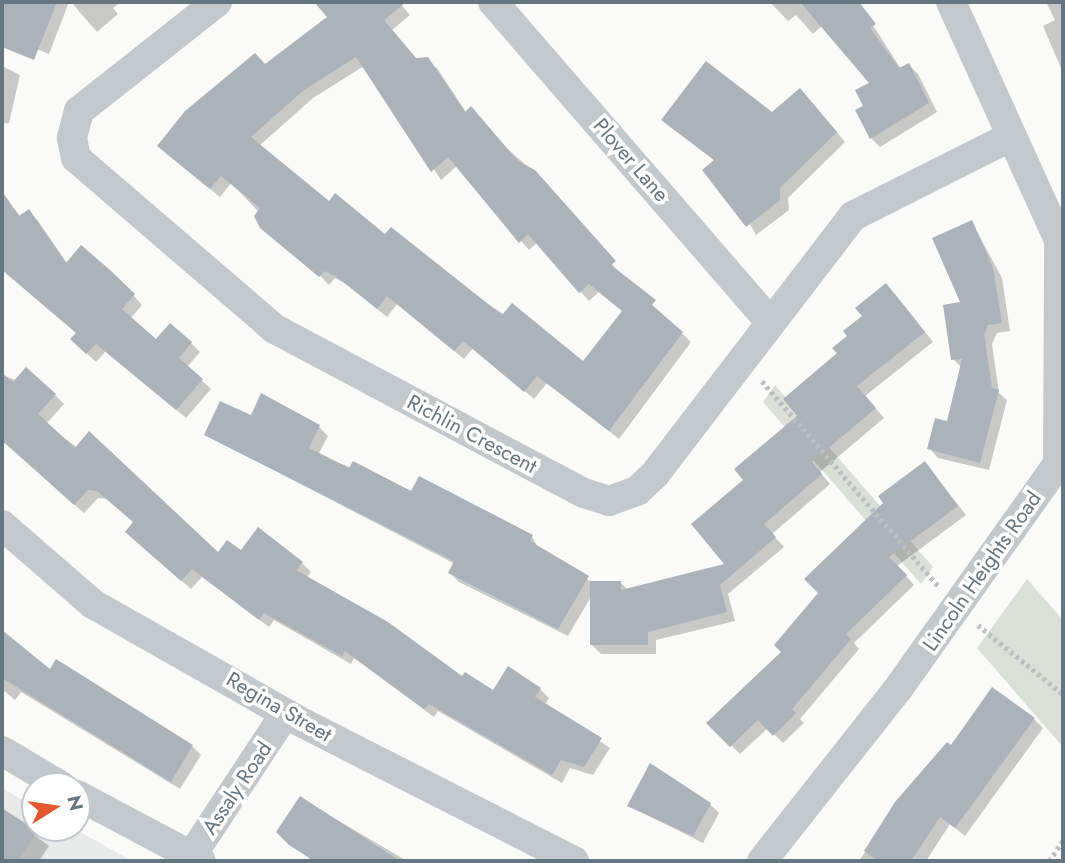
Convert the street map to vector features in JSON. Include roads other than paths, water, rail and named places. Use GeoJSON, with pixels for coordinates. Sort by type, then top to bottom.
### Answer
{"type":"FeatureCollection","features":[{"type":"Feature","properties":{"kind":"street","name":"Richlin Crescent"},"geometry":{"type":"LineString","coordinates":[[217,2],[79,111],[72,138],[76,158],[275,329],[584,493],[610,501],[637,491],[655,474],[768,319],[853,216],[1010,137]]}},
{"type":"Feature","properties":{"kind":"street","name":"Plover Lane"},"geometry":{"type":"LineString","coordinates":[[493,2],[768,319]]}},
{"type":"Feature","properties":{"kind":"street","name":"Lincoln Heights Road"},"geometry":{"type":"LineString","coordinates":[[761,861],[956,607],[1058,464],[1062,435],[1059,240],[951,2]]}},
{"type":"Feature","properties":{"kind":"street","name":"Regina Street"},"geometry":{"type":"LineString","coordinates":[[2,525],[93,604],[285,713],[574,861]]}},
{"type":"Feature","properties":{"kind":"street","name":"Assaly Road"},"geometry":{"type":"LineString","coordinates":[[193,860],[285,713]]}},
{"type":"Feature","properties":{"kind":"street"},"geometry":{"type":"LineString","coordinates":[[2,751],[37,772]]}},
{"type":"Feature","properties":{"kind":"street"},"geometry":{"type":"LineString","coordinates":[[91,803],[193,860]]}}]}
